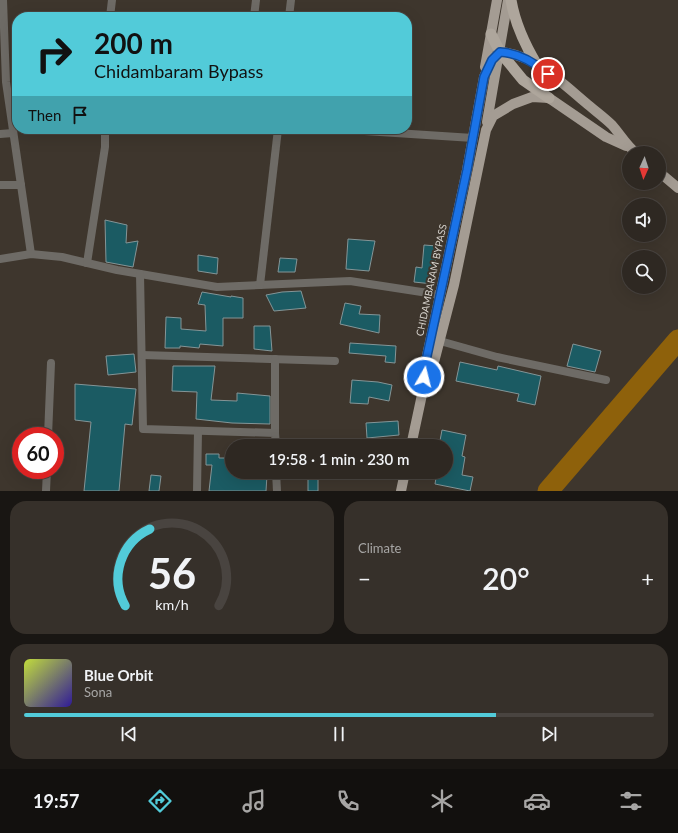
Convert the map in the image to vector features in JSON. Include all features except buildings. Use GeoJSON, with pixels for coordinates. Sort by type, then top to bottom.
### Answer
{"type":"FeatureCollection","features":[{"type":"Feature","properties":{"kind":"highway"},"geometry":{"type":"LineString","coordinates":[[510,0],[526,48],[538,65]]}},
{"type":"Feature","properties":{"kind":"highway"},"geometry":{"type":"LineString","coordinates":[[491,34],[500,52],[523,80],[548,98]]}},
{"type":"Feature","properties":{"kind":"main road"},"geometry":{"type":"LineString","coordinates":[[484,77],[497,0]]}},
{"type":"Feature","properties":{"kind":"main road"},"geometry":{"type":"LineString","coordinates":[[412,439],[423,390],[433,366],[454,285],[486,130],[510,0]]}},
{"type":"Feature","properties":{"kind":"main road"},"geometry":{"type":"LineString","coordinates":[[500,52],[510,53],[538,65],[612,125],[628,146]]}},
{"type":"Feature","properties":{"kind":"main road","name":"CHIDAMBARAM BYPASS"},"geometry":{"type":"LineString","coordinates":[[423,390],[425,365],[441,295],[484,77],[492,60],[500,52]]}},
{"type":"Feature","properties":{"kind":"main road"},"geometry":{"type":"LineString","coordinates":[[486,130],[493,116],[513,104],[532,97],[548,98],[606,137],[628,146]]}},
{"type":"Feature","properties":{"kind":"main road"},"geometry":{"type":"LineString","coordinates":[[666,178],[678,188]]}},
{"type":"Feature","properties":{"kind":"main road"},"geometry":{"type":"LineString","coordinates":[[401,491],[404,479]]}},
{"type":"Feature","properties":{"kind":"street"},"geometry":{"type":"LineString","coordinates":[[3,0],[3,81],[12,128]]}},
{"type":"Feature","properties":{"kind":"street"},"geometry":{"type":"LineString","coordinates":[[111,12],[112,0]]}},
{"type":"Feature","properties":{"kind":"street"},"geometry":{"type":"LineString","coordinates":[[255,12],[256,0]]}},
{"type":"Feature","properties":{"kind":"street"},"geometry":{"type":"LineString","coordinates":[[290,12],[291,0]]}},
{"type":"Feature","properties":{"kind":"street"},"geometry":{"type":"LineString","coordinates":[[0,134],[12,133]]}},
{"type":"Feature","properties":{"kind":"street"},"geometry":{"type":"LineString","coordinates":[[13,134],[31,254]]}},
{"type":"Feature","properties":{"kind":"street"},"geometry":{"type":"LineString","coordinates":[[88,263],[105,147],[105,134]]}},
{"type":"Feature","properties":{"kind":"street"},"geometry":{"type":"LineString","coordinates":[[260,285],[277,134]]}},
{"type":"Feature","properties":{"kind":"street"},"geometry":{"type":"LineString","coordinates":[[411,134],[473,138]]}},
{"type":"Feature","properties":{"kind":"street"},"geometry":{"type":"LineString","coordinates":[[0,185],[21,185]]}},
{"type":"Feature","properties":{"kind":"street"},"geometry":{"type":"LineString","coordinates":[[0,259],[31,254],[62,257],[117,270],[218,287],[350,281],[441,295]]}},
{"type":"Feature","properties":{"kind":"street"},"geometry":{"type":"LineString","coordinates":[[140,274],[143,429],[275,433]]}},
{"type":"Feature","properties":{"kind":"street"},"geometry":{"type":"LineString","coordinates":[[440,341],[497,357],[606,380]]}},
{"type":"Feature","properties":{"kind":"street"},"geometry":{"type":"LineString","coordinates":[[142,355],[335,360]]}},
{"type":"Feature","properties":{"kind":"street"},"geometry":{"type":"LineString","coordinates":[[275,358],[275,439]]}},
{"type":"Feature","properties":{"kind":"street"},"geometry":{"type":"LineString","coordinates":[[48,427],[51,363]]}},
{"type":"Feature","properties":{"kind":"street"},"geometry":{"type":"LineString","coordinates":[[197,491],[198,431]]}},
{"type":"Feature","properties":{"kind":"street"},"geometry":{"type":"LineString","coordinates":[[46,491],[47,479]]}},
{"type":"Feature","properties":{"kind":"street"},"geometry":{"type":"LineString","coordinates":[[276,479],[277,491]]}},
{"type":"Feature","properties":{"kind":"waterway"},"geometry":{"type":"LineString","coordinates":[[548,491],[678,340]]}},
{"type":"Feature","properties":{"kind":"route"},"geometry":{"type":"LineString","coordinates":[[424,377],[425,365],[467,170],[484,77],[492,60],[500,52],[510,53],[524,58],[538,65],[548,74]]}}]}
